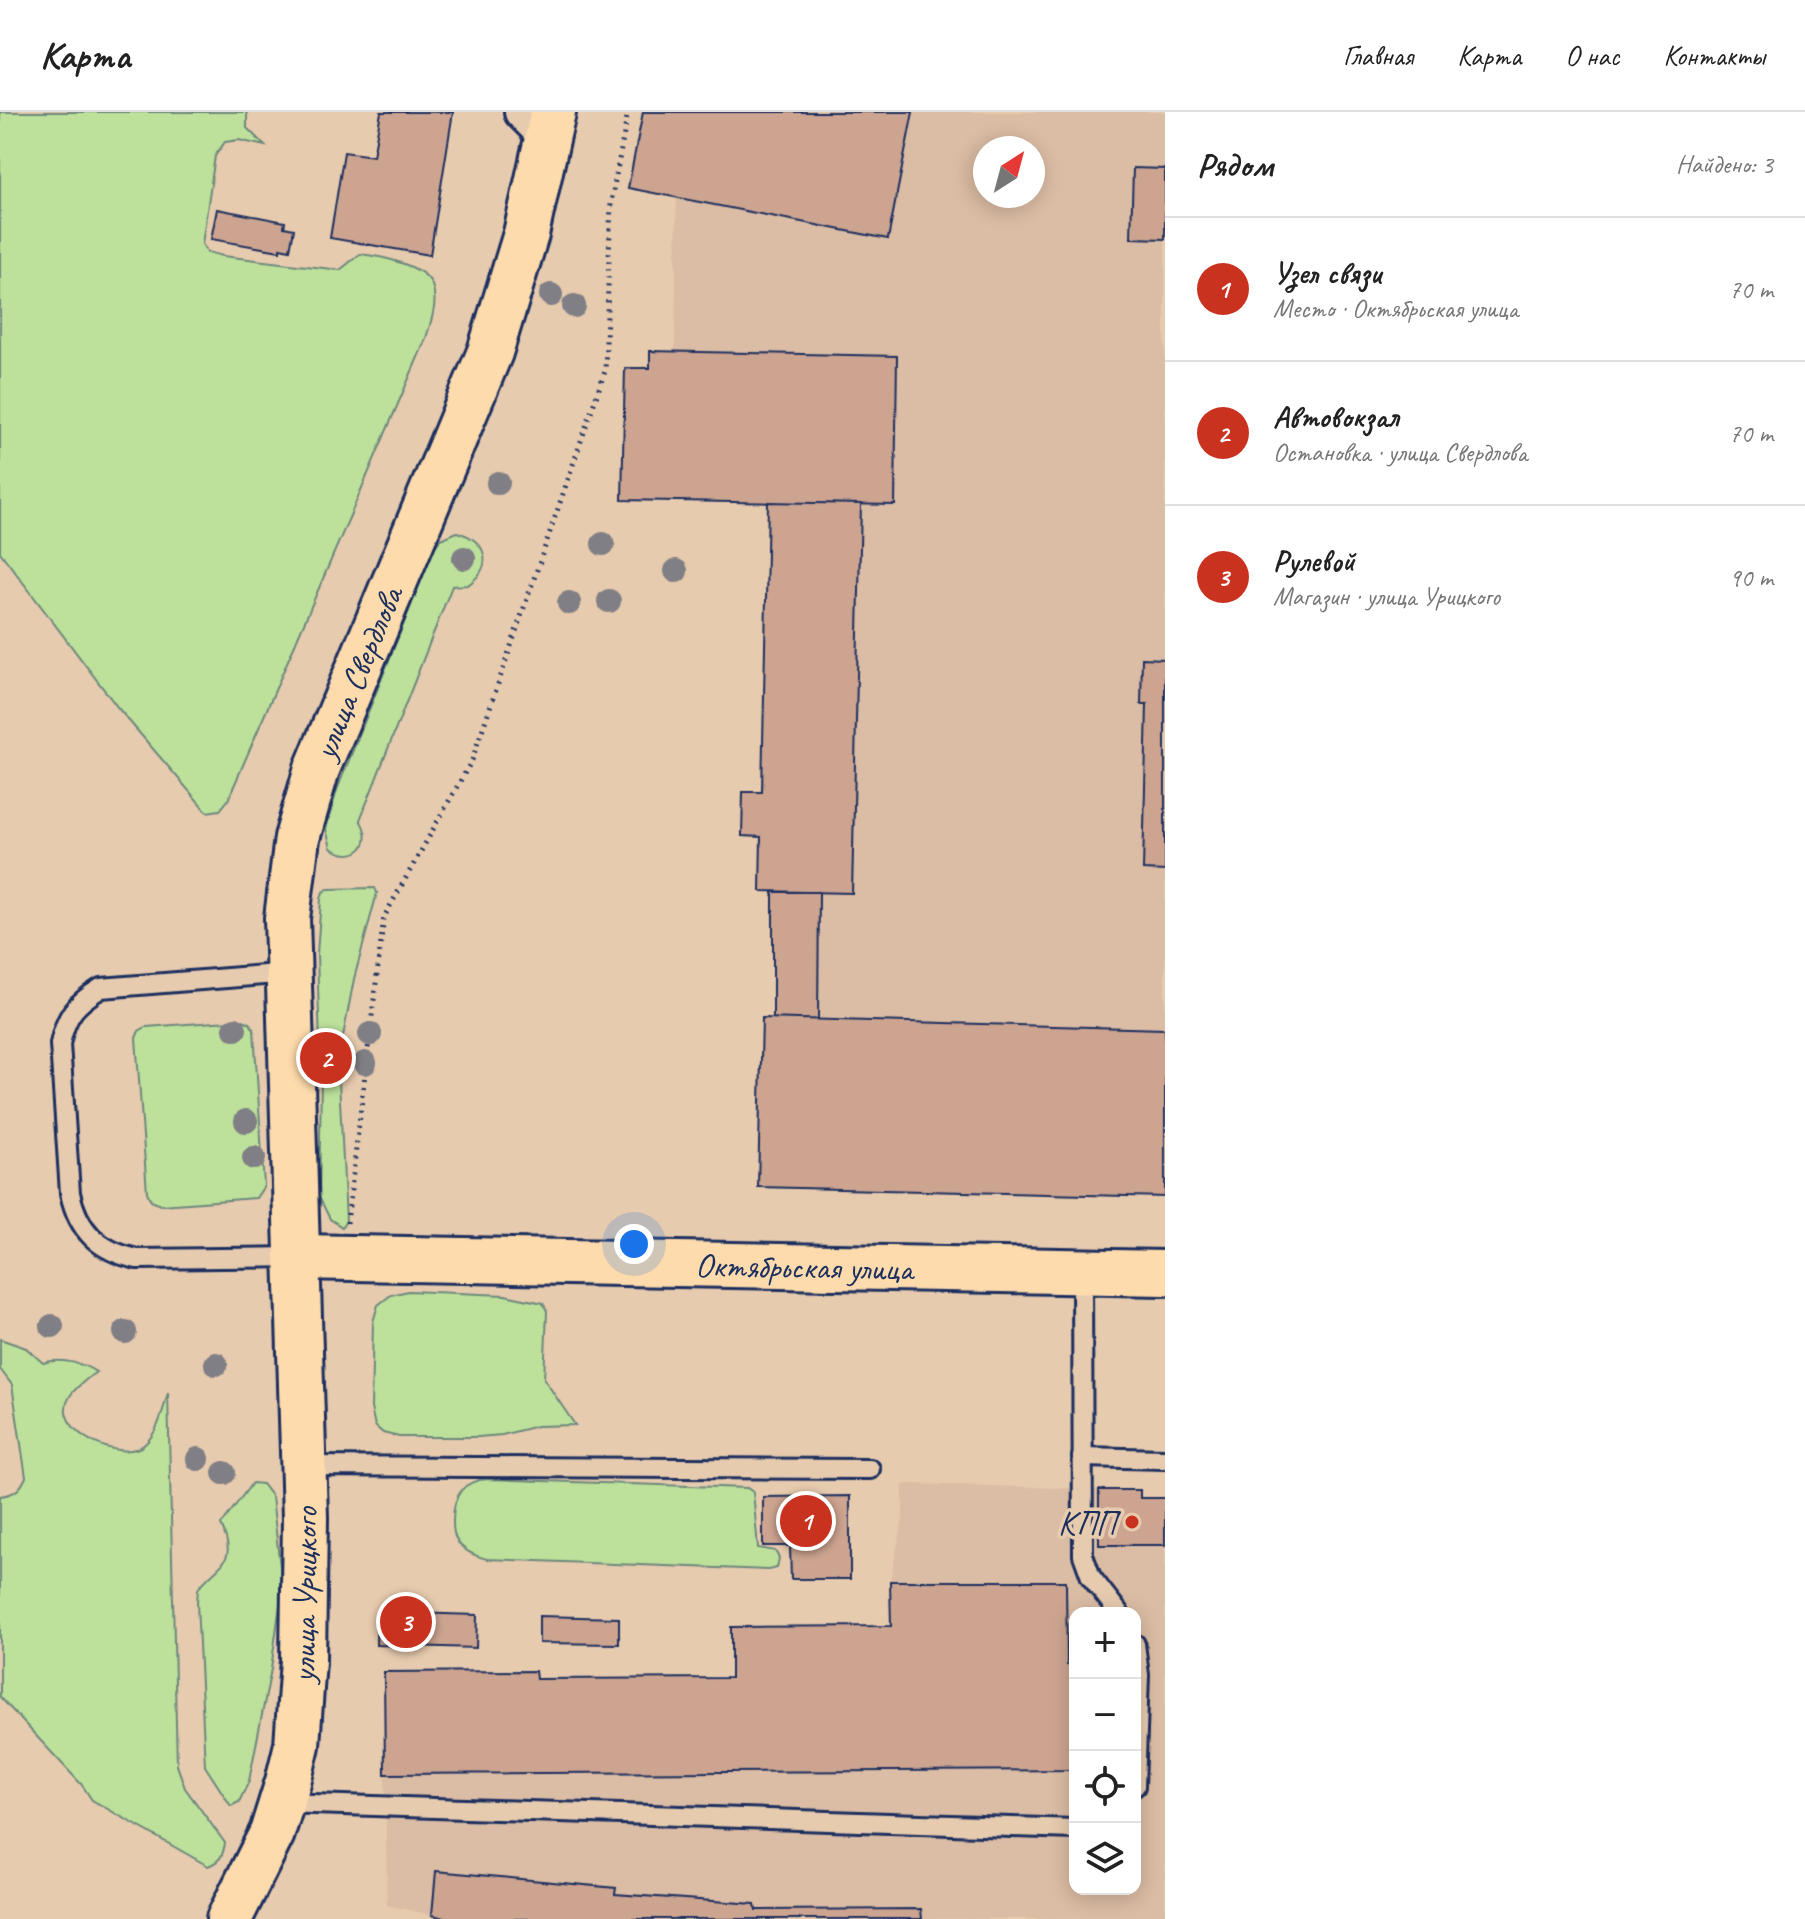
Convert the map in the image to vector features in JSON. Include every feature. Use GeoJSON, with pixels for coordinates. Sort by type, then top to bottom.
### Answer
{"type":"FeatureCollection","features":[{"type":"Feature","properties":{"kind":"main road","name":"улица Свердлова"},"geometry":{"type":"LineString","coordinates":[[298,1257],[287,918],[292,870],[306,803],[317,769],[490,352],[517,269],[541,121]]}},
{"type":"Feature","properties":{"kind":"main road","name":"Октябрьская улица"},"geometry":{"type":"LineString","coordinates":[[298,1257],[1165,1273]]}},
{"type":"Feature","properties":{"kind":"main road","name":"улица Урицкого"},"geometry":{"type":"LineString","coordinates":[[229,1919],[272,1833],[297,1745],[306,1568],[298,1257]]}},
{"type":"Feature","properties":{"kind":"lane"},"geometry":{"type":"LineString","coordinates":[[289,973],[101,988],[80,1002],[64,1023],[60,1044],[70,1193],[75,1215],[86,1232],[118,1255],[137,1259],[298,1257]]}},
{"type":"Feature","properties":{"kind":"lane"},"geometry":{"type":"LineString","coordinates":[[1082,1271],[1083,1555],[1091,1577],[1114,1607]]}},
{"type":"Feature","properties":{"kind":"lane"},"geometry":{"type":"LineString","coordinates":[[1082,1457],[1165,1459]]}},
{"type":"Feature","properties":{"kind":"lane"},"geometry":{"type":"LineString","coordinates":[[304,1466],[870,1469]]}},
{"type":"Feature","properties":{"kind":"lane"},"geometry":{"type":"LineString","coordinates":[[1136,1751],[1139,1679]]}},
{"type":"Feature","properties":{"kind":"lane"},"geometry":{"type":"LineString","coordinates":[[282,1803],[1069,1829]]}},
{"type":"Feature","properties":{"kind":"path"},"geometry":{"type":"LineString","coordinates":[[343,1259],[384,917],[472,760],[605,371],[611,202],[628,112]]}},
{"type":"Feature","properties":{"kind":"shaded area"},"geometry":{"type":"Polygon","coordinates":[[[643,112],[1165,112],[1165,1197],[758,1187],[762,1018],[773,1018],[773,892],[760,891],[761,837],[742,836],[743,792],[762,791],[768,503],[623,500],[625,368],[650,368],[675,351],[677,197],[628,188],[643,112]]]}},
{"type":"Feature","properties":{"kind":"shaded area"},"geometry":{"type":"Polygon","coordinates":[[[912,1484],[1140,1490],[1140,1498],[1165,1498],[1165,1919],[449,1919],[387,1905],[384,1672],[535,1671],[536,1679],[731,1678],[731,1627],[891,1626],[890,1581],[903,1520],[903,1485],[912,1484]]]}},
{"type":"Feature","properties":{"kind":"green space"},"geometry":{"type":"Polygon","coordinates":[[[0,112],[247,112],[247,128],[265,146],[239,140],[225,142],[215,156],[202,244],[207,252],[340,270],[360,254],[368,255],[411,267],[428,278],[432,285],[434,306],[425,341],[228,800],[220,810],[207,812],[118,708],[0,552],[0,112]]]}},
{"type":"Feature","properties":{"kind":"green space"},"geometry":{"type":"Polygon","coordinates":[[[457,532],[481,547],[484,554],[482,570],[468,585],[452,586],[360,820],[366,837],[364,844],[355,853],[340,852],[331,848],[326,829],[337,790],[434,548],[441,539],[457,532]]]}},
{"type":"Feature","properties":{"kind":"green space"},"geometry":{"type":"Polygon","coordinates":[[[375,888],[377,893],[354,979],[341,1047],[320,1046],[317,954],[323,892],[328,889],[375,888]]]}},
{"type":"Feature","properties":{"kind":"green space"},"geometry":{"type":"Polygon","coordinates":[[[243,1020],[250,1023],[254,1030],[264,1186],[256,1198],[161,1205],[151,1201],[147,1192],[136,1038],[139,1031],[146,1027],[243,1020]]]}},
{"type":"Feature","properties":{"kind":"green space"},"geometry":{"type":"Polygon","coordinates":[[[324,1078],[339,1080],[346,1221],[342,1227],[330,1219],[319,1197],[321,1082],[324,1078]]]}},
{"type":"Feature","properties":{"kind":"green space"},"geometry":{"type":"Polygon","coordinates":[[[408,1291],[505,1295],[543,1303],[547,1311],[544,1379],[575,1425],[537,1426],[502,1435],[478,1437],[399,1437],[383,1433],[375,1426],[371,1408],[373,1322],[378,1305],[391,1295],[408,1291]]]}},
{"type":"Feature","properties":{"kind":"green space"},"geometry":{"type":"Polygon","coordinates":[[[0,1339],[26,1348],[43,1363],[70,1362],[96,1372],[74,1391],[66,1410],[70,1422],[79,1432],[106,1447],[134,1449],[145,1444],[157,1426],[168,1393],[177,1765],[185,1788],[225,1843],[221,1857],[208,1866],[92,1800],[82,1785],[0,1697],[0,1496],[16,1491],[26,1477],[12,1385],[0,1369],[0,1339]]]}},
{"type":"Feature","properties":{"kind":"green space"},"geometry":{"type":"Polygon","coordinates":[[[488,1479],[747,1488],[753,1492],[758,1548],[775,1551],[779,1558],[777,1568],[482,1558],[462,1547],[455,1537],[453,1512],[457,1497],[466,1486],[488,1479]]]}},
{"type":"Feature","properties":{"kind":"green space"},"geometry":{"type":"Polygon","coordinates":[[[252,1483],[262,1484],[272,1497],[281,1597],[271,1669],[249,1781],[239,1802],[231,1806],[205,1766],[197,1603],[198,1589],[227,1556],[228,1548],[221,1525],[252,1483]]]}},
{"type":"Feature","properties":{"kind":"building"},"geometry":{"type":"Polygon","coordinates":[[[381,112],[453,112],[430,255],[330,238],[344,152],[373,156],[381,112]]]}},
{"type":"Feature","properties":{"kind":"building"},"geometry":{"type":"Polygon","coordinates":[[[643,112],[913,112],[888,239],[628,188],[643,112]]]}},
{"type":"Feature","properties":{"kind":"building"},"geometry":{"type":"Polygon","coordinates":[[[1133,168],[1165,169],[1165,239],[1131,238],[1133,168]]]}},
{"type":"Feature","properties":{"kind":"building"},"geometry":{"type":"Polygon","coordinates":[[[217,209],[285,222],[284,227],[294,229],[290,250],[211,239],[217,209]]]}},
{"type":"Feature","properties":{"kind":"building"},"geometry":{"type":"Polygon","coordinates":[[[650,351],[897,356],[895,505],[622,500],[625,368],[650,368],[650,351]]]}},
{"type":"Feature","properties":{"kind":"building"},"geometry":{"type":"Polygon","coordinates":[[[768,502],[861,504],[852,893],[760,891],[761,837],[742,836],[743,792],[762,792],[768,502]]]}},
{"type":"Feature","properties":{"kind":"building"},"geometry":{"type":"Polygon","coordinates":[[[1142,658],[1165,659],[1165,871],[1143,870],[1147,704],[1141,704],[1142,658]]]}},
{"type":"Feature","properties":{"kind":"building"},"geometry":{"type":"Polygon","coordinates":[[[773,892],[819,892],[818,1020],[773,1019],[773,892]]]}},
{"type":"Feature","properties":{"kind":"building"},"geometry":{"type":"Polygon","coordinates":[[[762,1018],[1165,1029],[1165,1197],[758,1187],[762,1018]]]}},
{"type":"Feature","properties":{"kind":"building"},"geometry":{"type":"Polygon","coordinates":[[[321,1050],[333,1051],[332,1069],[320,1068],[321,1050]]]}},
{"type":"Feature","properties":{"kind":"building","name":"КПП"},"geometry":{"type":"Polygon","coordinates":[[[1099,1490],[1140,1490],[1140,1498],[1165,1498],[1165,1545],[1099,1545],[1099,1490]]]}},
{"type":"Feature","properties":{"kind":"building"},"geometry":{"type":"Polygon","coordinates":[[[850,1496],[850,1579],[791,1579],[790,1546],[763,1546],[763,1497],[850,1496]]]}},
{"type":"Feature","properties":{"kind":"building"},"geometry":{"type":"Polygon","coordinates":[[[890,1581],[1066,1581],[1069,1770],[385,1774],[384,1672],[535,1671],[536,1679],[731,1678],[731,1627],[891,1626],[890,1581]]]}},
{"type":"Feature","properties":{"kind":"building"},"geometry":{"type":"Polygon","coordinates":[[[377,1612],[477,1615],[476,1648],[376,1645],[377,1612]]]}},
{"type":"Feature","properties":{"kind":"building"},"geometry":{"type":"Polygon","coordinates":[[[539,1616],[619,1618],[619,1644],[539,1643],[539,1616]]]}},
{"type":"Feature","properties":{"kind":"building"},"geometry":{"type":"Polygon","coordinates":[[[436,1871],[616,1888],[615,1894],[755,1904],[756,1910],[921,1909],[922,1919],[449,1919],[432,1915],[436,1871]]]}},
{"type":"Feature","properties":{"kind":"place","name":"Автовокзал"},"geometry":{"type":"Point","coordinates":[326,1058]}},
{"type":"Feature","properties":{"kind":"place","name":"Узел связи"},"geometry":{"type":"Point","coordinates":[806,1521]}},
{"type":"Feature","properties":{"kind":"place","name":"КПП"},"geometry":{"type":"Point","coordinates":[1132,1522]}},
{"type":"Feature","properties":{"kind":"place","name":"Рулевой"},"geometry":{"type":"Point","coordinates":[406,1622]}}]}
